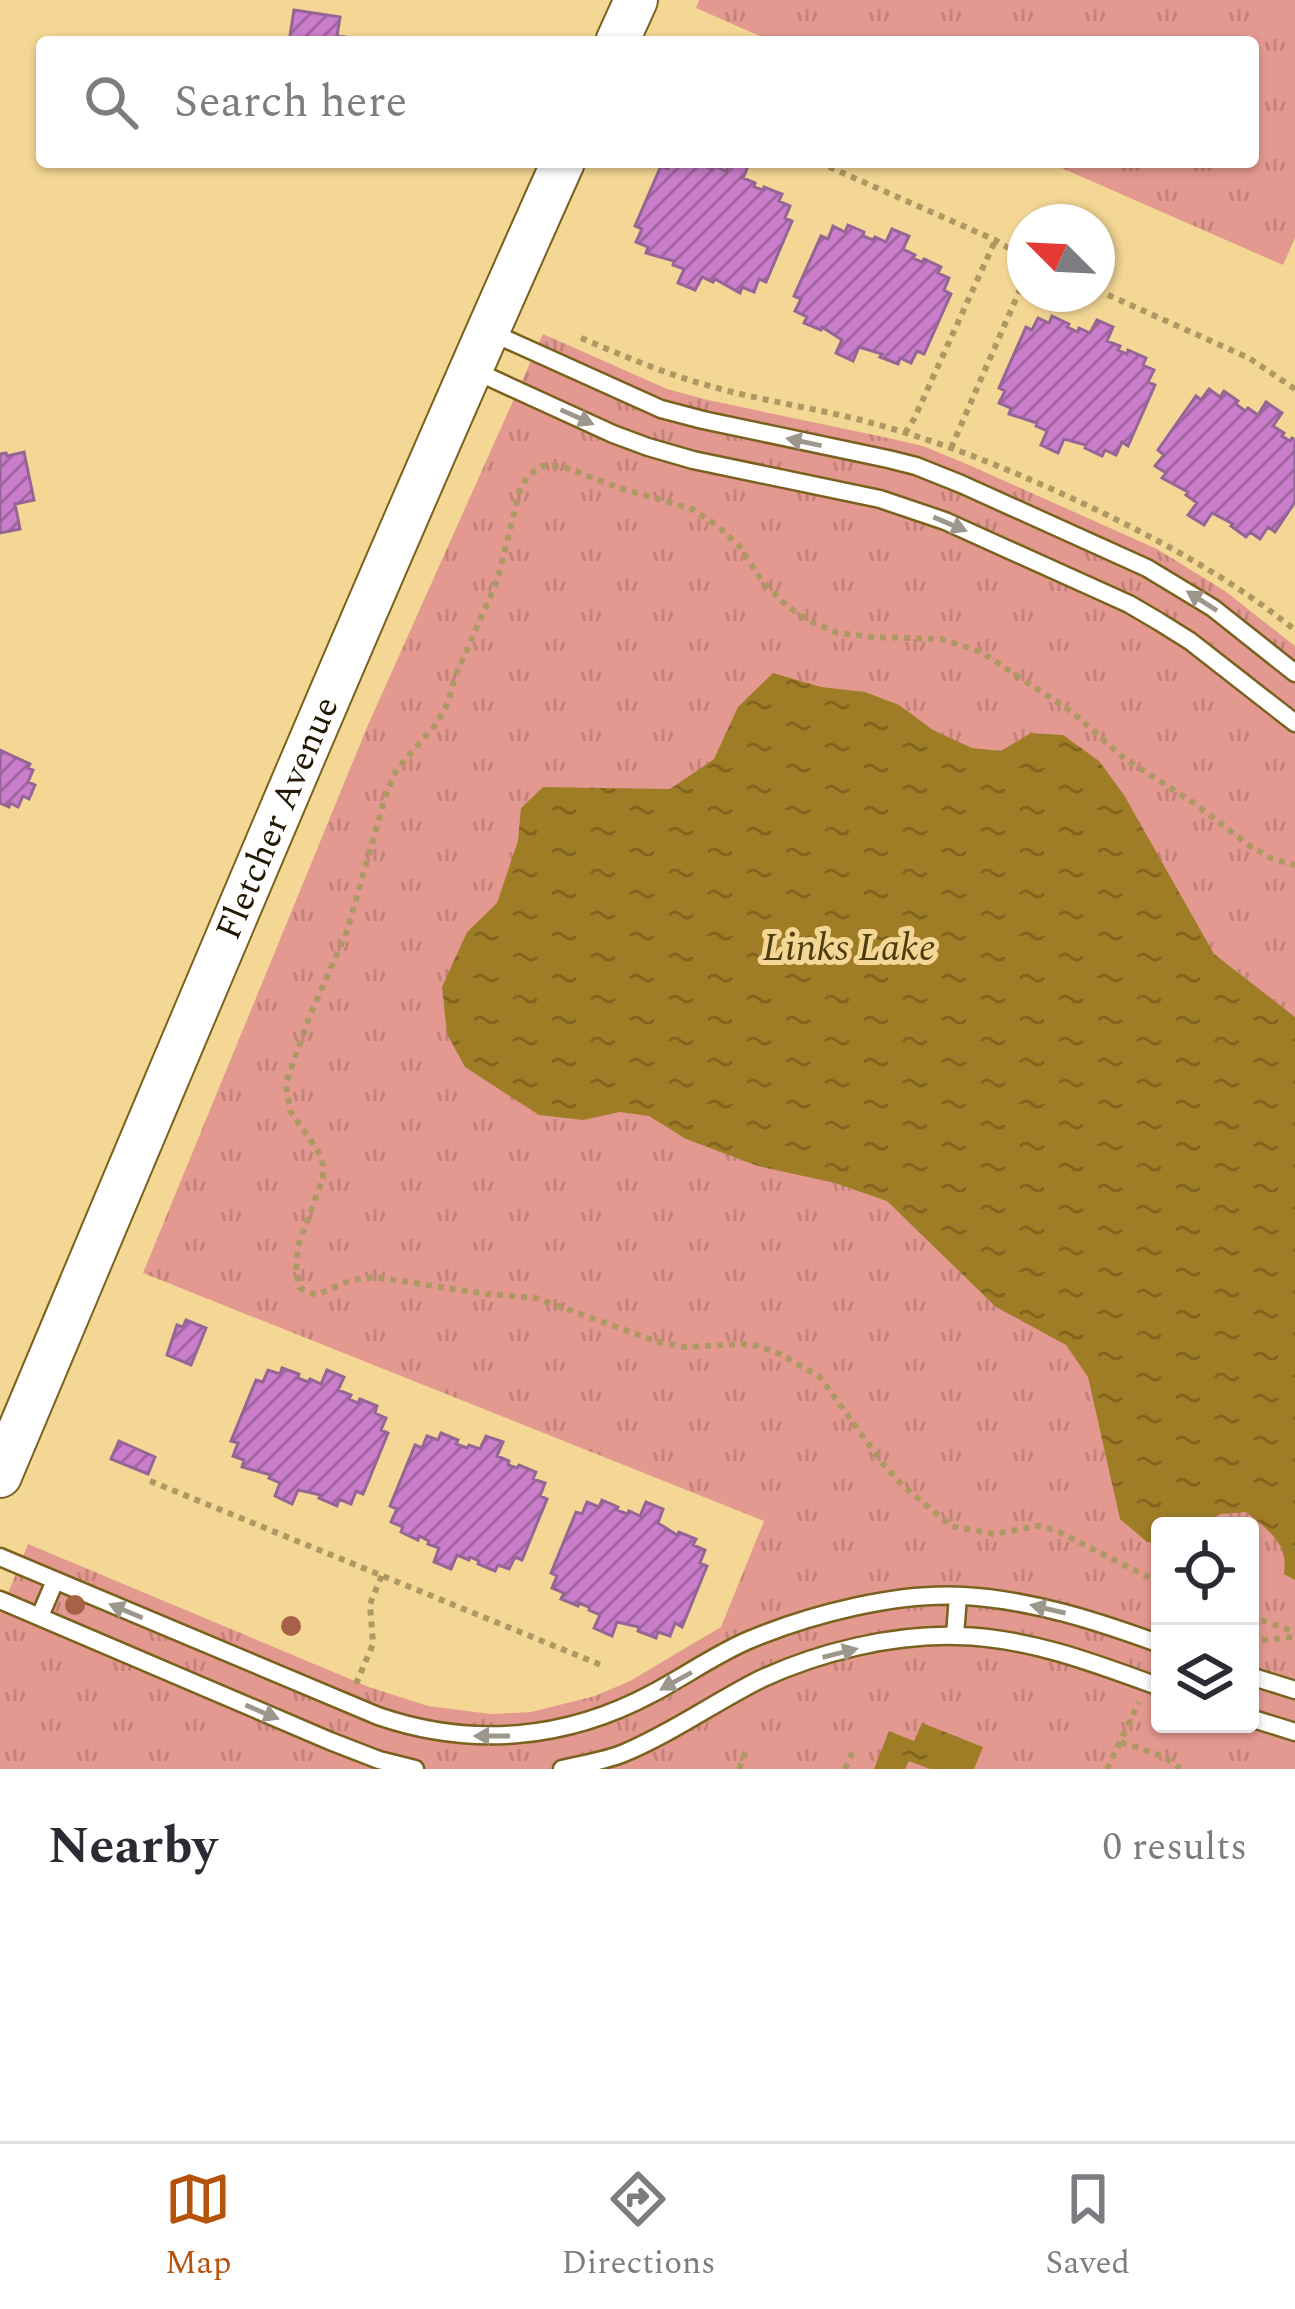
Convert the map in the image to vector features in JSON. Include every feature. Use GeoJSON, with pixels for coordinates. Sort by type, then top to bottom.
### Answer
{"type":"FeatureCollection","features":[{"type":"Feature","properties":{"kind":"street"},"geometry":{"type":"LineString","coordinates":[[620,36],[636,0]]}},
{"type":"Feature","properties":{"kind":"street","name":"Fletcher Avenue"},"geometry":{"type":"LineString","coordinates":[[0,1476],[303,757],[560,168]]}},
{"type":"Feature","properties":{"kind":"lane"},"geometry":{"type":"LineString","coordinates":[[479,350],[661,409],[902,463],[961,484],[1147,568],[1213,608],[1295,673]]}},
{"type":"Feature","properties":{"kind":"lane"},"geometry":{"type":"LineString","coordinates":[[479,350],[648,447],[904,505],[1129,604],[1190,641],[1295,723]]}},
{"type":"Feature","properties":{"kind":"lane"},"geometry":{"type":"LineString","coordinates":[[0,1557],[347,1704],[442,1733],[494,1736],[555,1730],[607,1716],[746,1641],[808,1619],[896,1601],[958,1596],[1052,1610],[1151,1641]]}},
{"type":"Feature","properties":{"kind":"lane"},"geometry":{"type":"LineString","coordinates":[[40,1616],[56,1581]]}},
{"type":"Feature","properties":{"kind":"lane"},"geometry":{"type":"LineString","coordinates":[[955,1636],[958,1596]]}},
{"type":"Feature","properties":{"kind":"lane"},"geometry":{"type":"LineString","coordinates":[[0,1600],[330,1742],[415,1769]]}},
{"type":"Feature","properties":{"kind":"lane"},"geometry":{"type":"LineString","coordinates":[[562,1769],[620,1755],[791,1667],[898,1640],[955,1636],[1000,1640],[1151,1684]]}},
{"type":"Feature","properties":{"kind":"lane"},"geometry":{"type":"LineString","coordinates":[[1259,1679],[1295,1690]]}},
{"type":"Feature","properties":{"kind":"lane"},"geometry":{"type":"LineString","coordinates":[[1259,1721],[1295,1732]]}},
{"type":"Feature","properties":{"kind":"path"},"geometry":{"type":"LineString","coordinates":[[832,168],[1007,247]]}},
{"type":"Feature","properties":{"kind":"path"},"geometry":{"type":"LineString","coordinates":[[905,433],[995,240]]}},
{"type":"Feature","properties":{"kind":"path"},"geometry":{"type":"LineString","coordinates":[[1115,298],[1249,358],[1295,389]]}},
{"type":"Feature","properties":{"kind":"path"},"geometry":{"type":"LineString","coordinates":[[951,448],[1010,312]]}},
{"type":"Feature","properties":{"kind":"path"},"geometry":{"type":"LineString","coordinates":[[581,338],[714,388],[905,433],[977,456],[1185,554],[1295,630]]}},
{"type":"Feature","properties":{"kind":"path"},"geometry":{"type":"LineString","coordinates":[[1151,1578],[1055,1530],[1038,1526],[994,1534],[951,1526],[884,1464],[820,1377],[758,1346],[685,1347],[658,1342],[536,1298],[375,1277],[310,1294],[300,1288],[296,1272],[305,1224],[323,1178],[322,1165],[318,1151],[290,1111],[286,1083],[347,931],[387,791],[397,769],[437,724],[448,703],[497,581],[520,490],[542,466],[561,466],[692,509],[739,546],[761,579],[811,622],[838,633],[941,639],[981,652],[1072,712],[1125,759],[1194,802],[1250,846],[1295,865]]}},
{"type":"Feature","properties":{"kind":"path"},"geometry":{"type":"LineString","coordinates":[[150,1481],[601,1665]]}},
{"type":"Feature","properties":{"kind":"path"},"geometry":{"type":"LineString","coordinates":[[347,1704],[373,1644],[370,1604],[382,1575]]}},
{"type":"Feature","properties":{"kind":"path"},"geometry":{"type":"LineString","coordinates":[[1259,1620],[1295,1635]]}},
{"type":"Feature","properties":{"kind":"path"},"geometry":{"type":"LineString","coordinates":[[1259,1640],[1295,1635]]}},
{"type":"Feature","properties":{"kind":"path"},"geometry":{"type":"LineString","coordinates":[[1106,1769],[1139,1703]]}},
{"type":"Feature","properties":{"kind":"path"},"geometry":{"type":"LineString","coordinates":[[1120,1742],[1164,1757],[1181,1769]]}},
{"type":"Feature","properties":{"kind":"path"},"geometry":{"type":"LineString","coordinates":[[739,1769],[747,1749]]}},
{"type":"Feature","properties":{"kind":"path"},"geometry":{"type":"LineString","coordinates":[[845,1769],[854,1749]]}},
{"type":"Feature","properties":{"kind":"green space"},"geometry":{"type":"Polygon","coordinates":[[[699,0],[1295,0],[1295,238],[1283,265],[1062,168],[1259,168],[1259,36],[759,36],[696,8],[699,0]]]}},
{"type":"Feature","properties":{"kind":"green space"},"geometry":{"type":"Polygon","coordinates":[[[543,334],[667,389],[923,446],[969,465],[1157,549],[1225,591],[1295,646],[1295,1769],[0,1769],[0,1613],[28,1544],[369,1687],[428,1706],[491,1714],[531,1712],[595,1696],[630,1681],[721,1627],[764,1521],[143,1273],[368,725],[543,334]]]}},
{"type":"Feature","properties":{"kind":"water","name":"Links Lake"},"geometry":{"type":"Polygon","coordinates":[[[773,673],[821,687],[865,692],[899,705],[933,730],[972,748],[1001,751],[1031,733],[1063,735],[1099,761],[1124,795],[1214,954],[1295,1017],[1295,1580],[1284,1574],[1283,1554],[1275,1538],[1259,1517],[1246,1512],[1151,1517],[1151,1542],[1120,1519],[1088,1377],[1066,1345],[996,1307],[887,1201],[835,1183],[758,1166],[686,1139],[649,1116],[620,1112],[583,1120],[539,1115],[465,1067],[447,1034],[442,987],[467,932],[497,903],[518,841],[521,808],[543,787],[670,789],[714,759],[738,707],[773,673]]]}},
{"type":"Feature","properties":{"kind":"water"},"geometry":{"type":"Polygon","coordinates":[[[922,1723],[983,1747],[974,1769],[930,1769],[909,1761],[905,1769],[874,1769],[889,1731],[914,1741],[922,1723]]]}},
{"type":"Feature","properties":{"kind":"building"},"geometry":{"type":"Polygon","coordinates":[[[294,10],[340,17],[337,36],[290,36],[294,10]]]}},
{"type":"Feature","properties":{"kind":"building"},"geometry":{"type":"Polygon","coordinates":[[[660,168],[747,168],[743,178],[755,183],[754,187],[782,194],[779,201],[790,206],[785,218],[792,221],[766,282],[759,279],[754,292],[742,287],[740,293],[702,277],[695,290],[678,283],[684,269],[646,253],[648,247],[636,242],[642,229],[635,226],[660,168]]]}},
{"type":"Feature","properties":{"kind":"building"},"geometry":{"type":"Polygon","coordinates":[[[848,225],[873,240],[886,242],[892,229],[909,236],[903,249],[913,258],[941,267],[938,273],[949,278],[944,290],[951,294],[924,354],[917,351],[911,363],[900,358],[898,364],[859,347],[853,361],[836,353],[842,340],[822,327],[804,323],[807,317],[795,311],[801,299],[794,296],[821,236],[828,239],[833,226],[845,232],[848,225]]]}},
{"type":"Feature","properties":{"kind":"building"},"geometry":{"type":"Polygon","coordinates":[[[1052,316],[1078,332],[1079,328],[1090,333],[1097,320],[1113,327],[1107,341],[1127,354],[1128,350],[1146,358],[1143,365],[1154,370],[1148,382],[1155,385],[1128,446],[1122,442],[1116,455],[1105,450],[1102,456],[1064,439],[1058,453],[1041,445],[1047,431],[1009,414],[1011,408],[999,403],[1005,391],[999,388],[1026,327],[1032,330],[1038,318],[1049,323],[1052,316]]]}},
{"type":"Feature","properties":{"kind":"building"},"geometry":{"type":"Polygon","coordinates":[[[1209,389],[1220,397],[1224,391],[1245,411],[1248,408],[1258,415],[1266,402],[1282,413],[1273,426],[1282,436],[1295,440],[1295,502],[1275,532],[1268,527],[1260,539],[1250,532],[1246,537],[1212,513],[1204,525],[1188,515],[1197,503],[1188,492],[1162,478],[1166,473],[1155,466],[1164,455],[1158,450],[1196,396],[1201,400],[1209,389]]]}},
{"type":"Feature","properties":{"kind":"building"},"geometry":{"type":"Polygon","coordinates":[[[24,452],[34,500],[15,504],[20,529],[0,533],[0,454],[24,452]]]}},
{"type":"Feature","properties":{"kind":"building"},"geometry":{"type":"Polygon","coordinates":[[[0,750],[33,770],[28,782],[35,785],[29,799],[23,796],[18,807],[0,803],[0,750]]]}},
{"type":"Feature","properties":{"kind":"building"},"geometry":{"type":"Polygon","coordinates":[[[186,1320],[206,1328],[191,1365],[167,1355],[177,1325],[183,1327],[186,1320]]]}},
{"type":"Feature","properties":{"kind":"building"},"geometry":{"type":"Polygon","coordinates":[[[282,1368],[321,1384],[327,1370],[344,1377],[338,1390],[358,1403],[360,1399],[377,1406],[375,1413],[386,1418],[381,1430],[388,1433],[363,1494],[356,1491],[351,1504],[339,1499],[337,1506],[319,1498],[321,1495],[298,1490],[292,1504],[275,1496],[280,1483],[271,1475],[242,1467],[244,1460],[233,1456],[238,1443],[231,1441],[256,1380],[263,1382],[268,1370],[280,1374],[282,1368]]]}},
{"type":"Feature","properties":{"kind":"building"},"geometry":{"type":"Polygon","coordinates":[[[441,1433],[467,1448],[480,1449],[486,1436],[503,1442],[497,1456],[509,1461],[508,1465],[536,1472],[533,1479],[545,1483],[540,1496],[547,1499],[522,1560],[515,1557],[509,1569],[498,1565],[495,1571],[457,1555],[451,1569],[434,1562],[439,1548],[401,1532],[403,1527],[391,1522],[397,1509],[390,1506],[415,1445],[422,1448],[427,1436],[438,1440],[441,1433]]]}},
{"type":"Feature","properties":{"kind":"building"},"geometry":{"type":"Polygon","coordinates":[[[119,1441],[155,1457],[148,1474],[111,1459],[119,1441]]]}},
{"type":"Feature","properties":{"kind":"building"},"geometry":{"type":"Polygon","coordinates":[[[602,1500],[640,1516],[646,1502],[663,1509],[658,1523],[677,1535],[696,1539],[693,1545],[705,1550],[700,1563],[707,1566],[682,1627],[675,1623],[670,1636],[658,1632],[656,1638],[638,1631],[639,1627],[617,1622],[612,1636],[594,1628],[600,1615],[561,1599],[564,1593],[552,1588],[557,1576],[551,1573],[576,1512],[582,1514],[587,1502],[599,1507],[602,1500]]]}}]}
